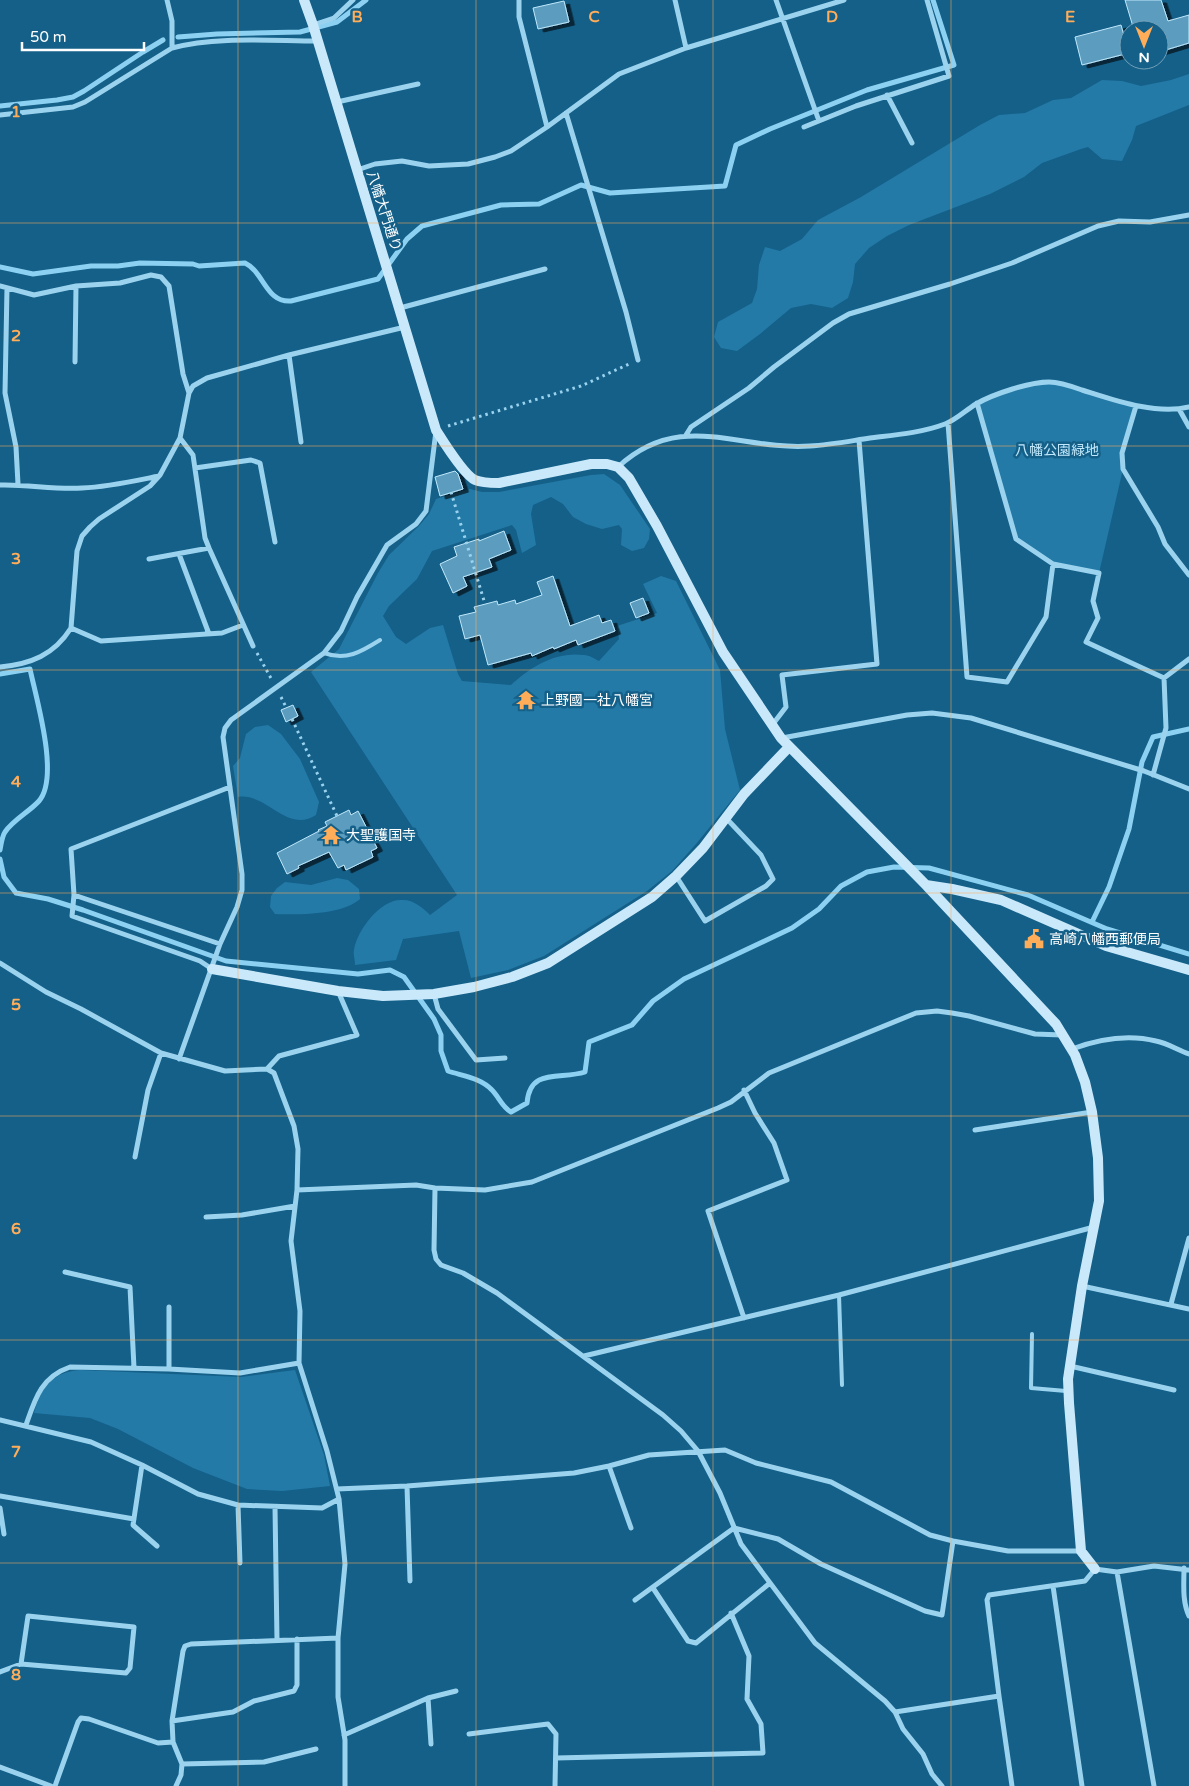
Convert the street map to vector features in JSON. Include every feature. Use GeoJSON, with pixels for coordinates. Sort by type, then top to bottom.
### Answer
{"type":"FeatureCollection","features":[{"type":"Feature","properties":{"kind":"street"},"geometry":{"type":"LineString","coordinates":[[167,0],[172,21],[172,48]]}},
{"type":"Feature","properties":{"kind":"street","name":"八幡大門通り"},"geometry":{"type":"LineString","coordinates":[[304,0],[337,102],[436,430],[456,459],[474,480],[499,482],[591,464],[607,464],[618,467]]}},
{"type":"Feature","properties":{"kind":"street"},"geometry":{"type":"LineString","coordinates":[[313,24],[334,18],[353,0]]}},
{"type":"Feature","properties":{"kind":"street"},"geometry":{"type":"LineString","coordinates":[[518,0],[519,17],[547,126]]}},
{"type":"Feature","properties":{"kind":"street"},"geometry":{"type":"LineString","coordinates":[[675,0],[686,48]]}},
{"type":"Feature","properties":{"kind":"street"},"geometry":{"type":"LineString","coordinates":[[776,0],[819,121]]}},
{"type":"Feature","properties":{"kind":"street"},"geometry":{"type":"LineString","coordinates":[[356,170],[375,164],[402,161],[429,166],[468,164],[495,157],[511,151],[619,74],[686,48],[844,0]]}},
{"type":"Feature","properties":{"kind":"street"},"geometry":{"type":"LineString","coordinates":[[804,127],[887,95],[949,76],[927,0]]}},
{"type":"Feature","properties":{"kind":"street"},"geometry":{"type":"LineString","coordinates":[[0,115],[73,108],[172,48],[211,41],[318,41]]}},
{"type":"Feature","properties":{"kind":"street"},"geometry":{"type":"LineString","coordinates":[[337,102],[418,84]]}},
{"type":"Feature","properties":{"kind":"street"},"geometry":{"type":"LineString","coordinates":[[887,95],[912,143]]}},
{"type":"Feature","properties":{"kind":"street"},"geometry":{"type":"LineString","coordinates":[[566,113],[626,312],[638,360]]}},
{"type":"Feature","properties":{"kind":"street"},"geometry":{"type":"LineString","coordinates":[[686,435],[691,427],[749,388],[833,323],[849,314],[1003,266],[1098,226],[1119,222],[1150,222],[1189,215]]}},
{"type":"Feature","properties":{"kind":"street"},"geometry":{"type":"LineString","coordinates":[[400,308],[545,269]]}},
{"type":"Feature","properties":{"kind":"street"},"geometry":{"type":"LineString","coordinates":[[0,286],[34,295],[76,286],[120,283],[151,275],[161,277],[168,286],[183,374],[189,393]]}},
{"type":"Feature","properties":{"kind":"street"},"geometry":{"type":"LineString","coordinates":[[75,362],[76,286]]}},
{"type":"Feature","properties":{"kind":"street"},"geometry":{"type":"LineString","coordinates":[[7,288],[5,393],[16,447],[18,484]]}},
{"type":"Feature","properties":{"kind":"street"},"geometry":{"type":"LineString","coordinates":[[0,667],[19,665],[36,660],[57,646],[71,628],[77,551],[82,536],[94,523],[150,486],[160,476],[180,438],[189,393],[193,386],[207,378],[289,355],[406,327]]}},
{"type":"Feature","properties":{"kind":"street"},"geometry":{"type":"LineString","coordinates":[[289,355],[302,442]]}},
{"type":"Feature","properties":{"kind":"street"},"geometry":{"type":"LineString","coordinates":[[1189,407],[1179,409],[1136,406],[1063,384],[1049,382],[1021,387],[977,403],[948,423],[916,432],[811,446],[783,447],[732,438],[686,435],[652,445],[631,455],[618,467],[629,478],[657,526],[724,652],[781,738],[926,885],[1056,1024],[1075,1054],[1085,1082],[1092,1112],[1098,1158],[1099,1201],[1082,1286],[1068,1391],[1081,1551],[1095,1569],[1117,1572],[1154,1566],[1186,1569],[1184,1596],[1189,1616]]}},
{"type":"Feature","properties":{"kind":"street"},"geometry":{"type":"LineString","coordinates":[[977,403],[1016,539],[1053,564],[1099,573],[1093,601],[1098,618],[1086,642],[1164,678]]}},
{"type":"Feature","properties":{"kind":"street"},"geometry":{"type":"LineString","coordinates":[[1136,406],[1122,454],[1123,469],[1158,527],[1165,544],[1189,575]]}},
{"type":"Feature","properties":{"kind":"street"},"geometry":{"type":"LineString","coordinates":[[1179,409],[1189,427]]}},
{"type":"Feature","properties":{"kind":"street"},"geometry":{"type":"LineString","coordinates":[[948,423],[967,677],[1007,682],[1046,618],[1053,564]]}},
{"type":"Feature","properties":{"kind":"street"},"geometry":{"type":"LineString","coordinates":[[179,1059],[220,944],[237,907],[242,890],[242,874],[223,737],[225,728],[231,720],[324,653],[342,631],[357,597],[387,544],[416,524],[426,511],[436,430]]}},
{"type":"Feature","properties":{"kind":"street"},"geometry":{"type":"LineString","coordinates":[[180,438],[192,454],[205,538],[253,646]]}},
{"type":"Feature","properties":{"kind":"street"},"geometry":{"type":"LineString","coordinates":[[772,725],[786,707],[782,675],[877,664],[859,440]]}},
{"type":"Feature","properties":{"kind":"street"},"geometry":{"type":"LineString","coordinates":[[194,468],[251,460],[260,463],[275,542]]}},
{"type":"Feature","properties":{"kind":"street"},"geometry":{"type":"LineString","coordinates":[[0,486],[18,484],[80,488],[116,485],[160,476]]}},
{"type":"Feature","properties":{"kind":"street"},"geometry":{"type":"LineString","coordinates":[[149,559],[209,548]]}},
{"type":"Feature","properties":{"kind":"street"},"geometry":{"type":"LineString","coordinates":[[179,554],[210,634]]}},
{"type":"Feature","properties":{"kind":"street"},"geometry":{"type":"LineString","coordinates":[[71,628],[101,641],[222,633],[243,625]]}},
{"type":"Feature","properties":{"kind":"street"},"geometry":{"type":"LineString","coordinates":[[1164,678],[1189,658]]}},
{"type":"Feature","properties":{"kind":"street"},"geometry":{"type":"LineString","coordinates":[[1153,775],[1166,728],[1164,678]]}},
{"type":"Feature","properties":{"kind":"street"},"geometry":{"type":"LineString","coordinates":[[781,738],[891,717],[932,714],[981,720],[1189,788]]}},
{"type":"Feature","properties":{"kind":"street"},"geometry":{"type":"LineString","coordinates":[[230,787],[71,849],[74,895],[72,916],[200,961],[212,969],[338,991],[383,996],[434,994],[512,977],[548,963],[652,897],[703,848],[744,794],[789,747]]}},
{"type":"Feature","properties":{"kind":"street"},"geometry":{"type":"LineString","coordinates":[[676,876],[705,921],[766,886],[773,879],[761,855],[726,818]]}},
{"type":"Feature","properties":{"kind":"street"},"geometry":{"type":"LineString","coordinates":[[926,885],[1001,900],[1106,946],[1189,970]]}},
{"type":"Feature","properties":{"kind":"street"},"geometry":{"type":"LineString","coordinates":[[74,895],[220,944]]}},
{"type":"Feature","properties":{"kind":"street"},"geometry":{"type":"LineString","coordinates":[[0,963],[46,992],[81,1008],[161,1053],[225,1071],[267,1070],[274,1073],[294,1126],[298,1149],[297,1190],[291,1241],[300,1311],[299,1363],[327,1450],[339,1500],[345,1564],[338,1638],[338,1698],[344,1735],[345,1786]]}},
{"type":"Feature","properties":{"kind":"street"},"geometry":{"type":"LineString","coordinates":[[267,1070],[279,1056],[357,1035],[338,991]]}},
{"type":"Feature","properties":{"kind":"street"},"geometry":{"type":"LineString","coordinates":[[434,994],[438,1009],[476,1060],[505,1058]]}},
{"type":"Feature","properties":{"kind":"street"},"geometry":{"type":"LineString","coordinates":[[297,1190],[416,1185],[435,1188],[485,1190],[532,1182],[718,1108],[730,1102],[770,1073],[916,1013],[937,1011],[952,1013],[1035,1034],[1063,1036]]}},
{"type":"Feature","properties":{"kind":"street"},"geometry":{"type":"LineString","coordinates":[[1071,1049],[1095,1041],[1124,1038],[1157,1041],[1189,1054]]}},
{"type":"Feature","properties":{"kind":"street"},"geometry":{"type":"LineString","coordinates":[[135,1157],[148,1090],[161,1053]]}},
{"type":"Feature","properties":{"kind":"street"},"geometry":{"type":"LineString","coordinates":[[744,1090],[755,1113],[774,1144],[787,1180],[708,1211],[744,1318]]}},
{"type":"Feature","properties":{"kind":"street"},"geometry":{"type":"LineString","coordinates":[[975,1130],[1092,1112]]}},
{"type":"Feature","properties":{"kind":"street"},"geometry":{"type":"LineString","coordinates":[[435,1188],[434,1250],[436,1259],[441,1265],[462,1273],[498,1292],[663,1415],[681,1431],[698,1451],[720,1493],[741,1544],[815,1643],[885,1701],[895,1712],[903,1729],[923,1754],[932,1774],[942,1786]]}},
{"type":"Feature","properties":{"kind":"street"},"geometry":{"type":"LineString","coordinates":[[206,1217],[242,1215],[295,1206]]}},
{"type":"Feature","properties":{"kind":"street"},"geometry":{"type":"LineString","coordinates":[[584,1356],[838,1295],[1095,1226]]}},
{"type":"Feature","properties":{"kind":"street"},"geometry":{"type":"LineString","coordinates":[[1171,1304],[1189,1238]]}},
{"type":"Feature","properties":{"kind":"street"},"geometry":{"type":"LineString","coordinates":[[65,1272],[130,1287],[134,1368]]}},
{"type":"Feature","properties":{"kind":"street"},"geometry":{"type":"LineString","coordinates":[[1082,1286],[1189,1309]]}},
{"type":"Feature","properties":{"kind":"street"},"geometry":{"type":"LineString","coordinates":[[168,1369],[169,1308]]}},
{"type":"Feature","properties":{"kind":"street"},"geometry":{"type":"LineString","coordinates":[[26,1425],[41,1387],[58,1371],[70,1367],[240,1373],[299,1363]]}},
{"type":"Feature","properties":{"kind":"street"},"geometry":{"type":"LineString","coordinates":[[1070,1366],[1174,1390]]}},
{"type":"Feature","properties":{"kind":"street"},"geometry":{"type":"LineString","coordinates":[[0,1420],[91,1442],[142,1465],[198,1494],[238,1506],[322,1508],[339,1500]]}},
{"type":"Feature","properties":{"kind":"street"},"geometry":{"type":"LineString","coordinates":[[337,1489],[407,1486],[574,1473],[649,1455],[725,1450],[756,1463],[831,1482],[930,1535],[1008,1551],[1081,1551]]}},
{"type":"Feature","properties":{"kind":"street"},"geometry":{"type":"LineString","coordinates":[[142,1465],[133,1524],[157,1546]]}},
{"type":"Feature","properties":{"kind":"street"},"geometry":{"type":"LineString","coordinates":[[609,1466],[631,1528]]}},
{"type":"Feature","properties":{"kind":"street"},"geometry":{"type":"LineString","coordinates":[[407,1486],[410,1581]]}},
{"type":"Feature","properties":{"kind":"street"},"geometry":{"type":"LineString","coordinates":[[0,1496],[134,1518]]}},
{"type":"Feature","properties":{"kind":"street"},"geometry":{"type":"LineString","coordinates":[[238,1506],[240,1563]]}},
{"type":"Feature","properties":{"kind":"street"},"geometry":{"type":"LineString","coordinates":[[275,1507],[277,1640]]}},
{"type":"Feature","properties":{"kind":"street"},"geometry":{"type":"LineString","coordinates":[[0,1508],[4,1534]]}},
{"type":"Feature","properties":{"kind":"street"},"geometry":{"type":"LineString","coordinates":[[734,1528],[778,1539],[821,1564],[926,1611],[942,1615],[953,1541]]}},
{"type":"Feature","properties":{"kind":"street"},"geometry":{"type":"LineString","coordinates":[[635,1600],[734,1528]]}},
{"type":"Feature","properties":{"kind":"street"},"geometry":{"type":"LineString","coordinates":[[1012,1786],[998,1696],[987,1600],[989,1595],[1084,1580],[1095,1569]]}},
{"type":"Feature","properties":{"kind":"street"},"geometry":{"type":"LineString","coordinates":[[1117,1572],[1154,1786]]}},
{"type":"Feature","properties":{"kind":"street"},"geometry":{"type":"LineString","coordinates":[[653,1588],[688,1641],[696,1642],[770,1583]]}},
{"type":"Feature","properties":{"kind":"street"},"geometry":{"type":"LineString","coordinates":[[1053,1586],[1082,1786]]}},
{"type":"Feature","properties":{"kind":"street"},"geometry":{"type":"LineString","coordinates":[[556,1758],[763,1753],[761,1724],[747,1699],[750,1656],[731,1614]]}},
{"type":"Feature","properties":{"kind":"street"},"geometry":{"type":"LineString","coordinates":[[0,1672],[21,1664],[126,1673],[130,1668],[134,1627],[28,1616],[21,1664]]}},
{"type":"Feature","properties":{"kind":"street"},"geometry":{"type":"LineString","coordinates":[[176,1786],[181,1775],[182,1764],[173,1742],[172,1721],[185,1646],[338,1638]]}},
{"type":"Feature","properties":{"kind":"street"},"geometry":{"type":"LineString","coordinates":[[172,1721],[233,1712],[254,1701],[294,1691],[297,1685],[297,1639]]}},
{"type":"Feature","properties":{"kind":"street"},"geometry":{"type":"LineString","coordinates":[[344,1735],[428,1698],[456,1691]]}},
{"type":"Feature","properties":{"kind":"street"},"geometry":{"type":"LineString","coordinates":[[895,1712],[998,1696]]}},
{"type":"Feature","properties":{"kind":"street"},"geometry":{"type":"LineString","coordinates":[[428,1698],[431,1744]]}},
{"type":"Feature","properties":{"kind":"street"},"geometry":{"type":"LineString","coordinates":[[55,1786],[81,1718],[89,1719],[158,1743],[173,1742]]}},
{"type":"Feature","properties":{"kind":"street"},"geometry":{"type":"LineString","coordinates":[[469,1734],[548,1724],[556,1734],[555,1786]]}},
{"type":"Feature","properties":{"kind":"street"},"geometry":{"type":"LineString","coordinates":[[182,1764],[264,1762],[316,1749]]}},
{"type":"Feature","properties":{"kind":"street"},"geometry":{"type":"LineString","coordinates":[[0,1768],[51,1786]]}},
{"type":"Feature","properties":{"kind":"lane"},"geometry":{"type":"LineString","coordinates":[[324,653],[332,656],[357,654],[380,640]]}},
{"type":"Feature","properties":{"kind":"lane"},"geometry":{"type":"LineString","coordinates":[[838,1295],[842,1385]]}},
{"type":"Feature","properties":{"kind":"lane"},"geometry":{"type":"LineString","coordinates":[[1032,1334],[1031,1388],[1068,1391]]}},
{"type":"Feature","properties":{"kind":"path"},"geometry":{"type":"LineString","coordinates":[[436,430],[581,386],[638,360]]}},
{"type":"Feature","properties":{"kind":"path"},"geometry":{"type":"LineString","coordinates":[[451,492],[485,604]]}},
{"type":"Feature","properties":{"kind":"path"},"geometry":{"type":"LineString","coordinates":[[253,646],[276,686],[286,708]]}},
{"type":"Feature","properties":{"kind":"path"},"geometry":{"type":"LineString","coordinates":[[292,719],[337,816]]}},
{"type":"Feature","properties":{"kind":"green space"},"geometry":{"type":"Polygon","coordinates":[[[1189,74],[1189,105],[1136,126],[1122,161],[1102,159],[1088,147],[1042,163],[1024,177],[990,194],[909,225],[869,248],[855,264],[853,282],[848,298],[832,308],[811,304],[791,308],[737,351],[721,348],[714,337],[718,322],[752,303],[757,289],[759,265],[765,247],[780,251],[802,239],[818,220],[861,197],[980,125],[999,115],[1025,113],[1053,100],[1071,98],[1102,80],[1122,81],[1141,86],[1189,74]]]}},
{"type":"Feature","properties":{"kind":"green space","name":"八幡公園緑地"},"geometry":{"type":"Polygon","coordinates":[[[1049,382],[1136,406],[1122,453],[1123,469],[1099,573],[1053,564],[1016,539],[977,403],[1021,387],[1049,382]]]}},
{"type":"Feature","properties":{"kind":"green space","name":"上野國一社八幡宮"},"geometry":{"type":"Polygon","coordinates":[[[604,474],[620,485],[650,529],[649,539],[644,548],[632,551],[621,545],[622,529],[619,525],[602,529],[586,524],[573,517],[563,504],[551,497],[533,505],[531,514],[536,545],[522,553],[516,530],[512,525],[432,551],[417,579],[389,606],[383,616],[396,637],[406,644],[430,628],[443,625],[458,674],[462,681],[511,685],[526,672],[544,662],[563,655],[590,656],[599,661],[619,639],[617,626],[657,613],[643,584],[661,576],[676,581],[720,670],[725,729],[740,790],[672,871],[647,891],[544,956],[508,970],[471,978],[459,931],[403,939],[396,960],[355,965],[354,952],[360,933],[371,917],[386,904],[403,900],[411,901],[430,915],[457,895],[311,672],[339,649],[389,555],[419,526],[429,514],[436,499],[470,489],[482,492],[499,492],[604,474]]]}},
{"type":"Feature","properties":{"kind":"green space"},"geometry":{"type":"Polygon","coordinates":[[[268,725],[281,734],[300,759],[319,802],[316,815],[296,820],[258,800],[238,797],[233,766],[240,758],[246,734],[255,727],[268,725]]]}},
{"type":"Feature","properties":{"kind":"green space"},"geometry":{"type":"Polygon","coordinates":[[[337,878],[348,880],[359,889],[360,899],[342,908],[320,913],[275,914],[270,907],[271,896],[285,882],[311,885],[337,878]]]}},
{"type":"Feature","properties":{"kind":"green space"},"geometry":{"type":"Polygon","coordinates":[[[80,1370],[241,1377],[295,1370],[324,1455],[330,1486],[282,1491],[247,1489],[193,1468],[118,1429],[90,1418],[34,1413],[40,1396],[49,1383],[62,1374],[80,1370]]]}},
{"type":"Feature","properties":{"kind":"building"},"geometry":{"type":"Polygon","coordinates":[[[1125,0],[1161,0],[1168,20],[1131,20],[1125,0]]]}},
{"type":"Feature","properties":{"kind":"building"},"geometry":{"type":"Polygon","coordinates":[[[564,1],[569,22],[538,29],[533,8],[564,1]]]}},
{"type":"Feature","properties":{"kind":"building"},"geometry":{"type":"Polygon","coordinates":[[[1189,15],[1189,43],[1169,49],[1169,21],[1189,15]]]}},
{"type":"Feature","properties":{"kind":"building"},"geometry":{"type":"Polygon","coordinates":[[[1119,26],[1119,56],[1082,65],[1075,37],[1119,26]]]}},
{"type":"Feature","properties":{"kind":"building"},"geometry":{"type":"Polygon","coordinates":[[[455,471],[458,474],[463,489],[440,496],[435,477],[455,471]]]}},
{"type":"Feature","properties":{"kind":"building"},"geometry":{"type":"Polygon","coordinates":[[[504,531],[511,550],[489,559],[492,567],[463,577],[467,586],[453,593],[440,564],[457,556],[454,547],[479,539],[479,541],[504,531]]]}},
{"type":"Feature","properties":{"kind":"building"},"geometry":{"type":"Polygon","coordinates":[[[553,576],[570,626],[599,615],[602,623],[611,620],[615,631],[578,645],[576,640],[532,656],[531,653],[488,665],[480,635],[465,639],[459,616],[476,612],[474,607],[497,601],[498,605],[515,600],[516,604],[542,595],[537,582],[553,576]]]}},
{"type":"Feature","properties":{"kind":"building"},"geometry":{"type":"Polygon","coordinates":[[[643,598],[649,613],[636,618],[630,603],[643,598]]]}},
{"type":"Feature","properties":{"kind":"building"},"geometry":{"type":"Polygon","coordinates":[[[293,705],[298,716],[286,722],[281,710],[293,705]]]}},
{"type":"Feature","properties":{"kind":"building"},"geometry":{"type":"Polygon","coordinates":[[[349,810],[351,815],[358,811],[377,848],[371,851],[373,857],[346,870],[344,865],[338,868],[329,852],[298,866],[299,868],[287,874],[277,853],[319,831],[327,826],[325,822],[349,810]]]}},
{"type":"Feature","properties":{"kind":"waterway"},"geometry":{"type":"LineString","coordinates":[[178,37],[300,32],[337,22],[366,0]]}},
{"type":"Feature","properties":{"kind":"waterway"},"geometry":{"type":"LineString","coordinates":[[0,267],[33,274],[91,266],[118,266],[140,263],[193,264],[199,266],[245,263],[257,273],[270,292],[276,297],[291,301],[378,279],[407,239],[422,226],[501,205],[539,204],[581,185],[610,193],[725,186],[736,145],[770,129],[867,90],[954,65],[933,0]]}},
{"type":"Feature","properties":{"kind":"waterway"},"geometry":{"type":"LineString","coordinates":[[0,106],[73,97],[163,40]]}},
{"type":"Feature","properties":{"kind":"waterway"},"geometry":{"type":"LineString","coordinates":[[0,674],[30,669],[45,737],[47,756],[45,790],[39,801],[8,828],[3,836],[0,850]]}},
{"type":"Feature","properties":{"kind":"waterway"},"geometry":{"type":"LineString","coordinates":[[1092,922],[1109,887],[1129,829],[1142,762],[1153,737],[1189,729]]}},
{"type":"Feature","properties":{"kind":"waterway"},"geometry":{"type":"LineString","coordinates":[[0,859],[4,877],[16,893],[48,899],[83,910],[226,961],[358,974],[390,970],[404,977],[434,1019],[441,1035],[441,1051],[448,1071],[472,1078],[488,1086],[511,1112],[527,1103],[529,1092],[540,1079],[585,1072],[589,1042],[632,1025],[653,1001],[684,979],[792,928],[819,909],[841,886],[867,872],[894,867],[929,868],[1028,895],[1107,929],[1189,954]]}},
{"type":"Feature","properties":{"kind":"place","name":"上野國一社八幡宮"},"geometry":{"type":"Point","coordinates":[526,700]}},
{"type":"Feature","properties":{"kind":"place","name":"大聖護国寺"},"geometry":{"type":"Point","coordinates":[331,835]}},
{"type":"Feature","properties":{"kind":"place","name":"高崎八幡西郵便局"},"geometry":{"type":"Point","coordinates":[1034,939]}}]}
